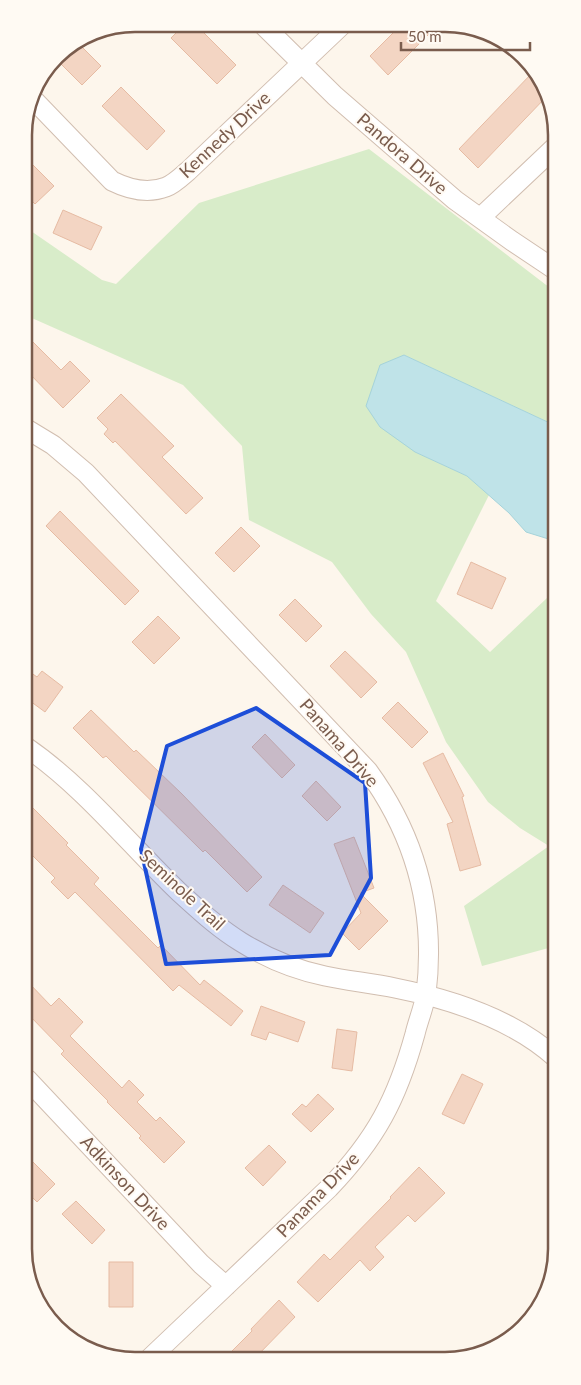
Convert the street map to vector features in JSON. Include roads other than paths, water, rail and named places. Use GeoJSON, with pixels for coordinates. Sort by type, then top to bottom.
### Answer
{"type":"FeatureCollection","features":[{"type":"Feature","properties":{"kind":"street","name":"Kennedy Drive"},"geometry":{"type":"LineString","coordinates":[[38,104],[112,181],[126,188],[151,191],[166,187],[188,171],[334,32]]}},
{"type":"Feature","properties":{"kind":"street","name":"Pandora Drive"},"geometry":{"type":"LineString","coordinates":[[271,33],[370,127],[455,200],[548,264]]}},
{"type":"Feature","properties":{"kind":"street"},"geometry":{"type":"LineString","coordinates":[[480,218],[548,154]]}},
{"type":"Feature","properties":{"kind":"street","name":"Panama Drive"},"geometry":{"type":"LineString","coordinates":[[33,433],[53,445],[86,472],[347,747],[377,783],[400,824],[415,861],[428,923],[429,942],[426,995],[405,1069],[394,1098],[369,1141],[329,1188],[156,1352]]}},
{"type":"Feature","properties":{"kind":"street","name":"Seminole Trail"},"geometry":{"type":"LineString","coordinates":[[32,751],[78,788],[166,879],[207,918],[241,942],[295,967],[323,976],[396,988],[450,1001],[491,1018],[531,1039],[548,1052]]}},
{"type":"Feature","properties":{"kind":"street","name":"Adkinson Drive"},"geometry":{"type":"LineString","coordinates":[[32,1085],[202,1264],[226,1286]]}},
{"type":"Feature","properties":{"kind":"water"},"geometry":{"type":"Polygon","coordinates":[[[404,355],[548,422],[548,539],[526,532],[509,513],[467,476],[415,452],[380,427],[366,406],[380,365],[404,355]]]}}]}
